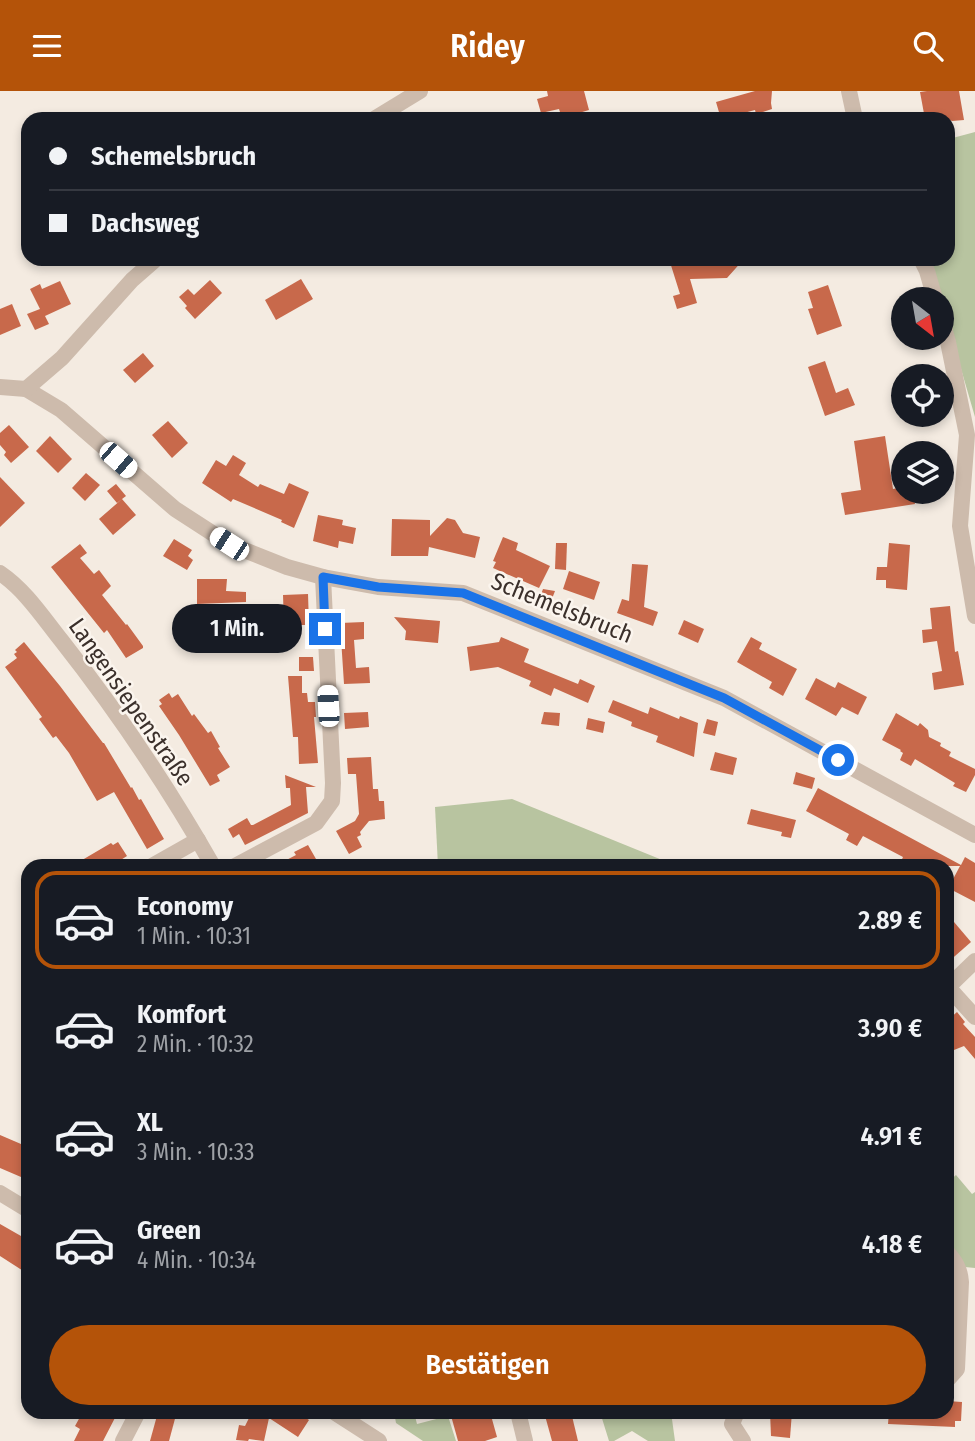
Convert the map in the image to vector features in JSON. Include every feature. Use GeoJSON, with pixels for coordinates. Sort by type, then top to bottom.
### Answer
{"type":"FeatureCollection","features":[{"type":"Feature","properties":{"kind":"street"},"geometry":{"type":"LineString","coordinates":[[386,112],[420,91]]}},
{"type":"Feature","properties":{"kind":"street"},"geometry":{"type":"LineString","coordinates":[[849,91],[854,112]]}},
{"type":"Feature","properties":{"kind":"street"},"geometry":{"type":"LineString","coordinates":[[0,387],[26,390],[62,358],[132,280],[148,266]]}},
{"type":"Feature","properties":{"kind":"street"},"geometry":{"type":"LineString","coordinates":[[924,266],[932,287]]}},
{"type":"Feature","properties":{"kind":"street"},"geometry":{"type":"LineString","coordinates":[[950,350],[967,435],[960,526],[975,615]]}},
{"type":"Feature","properties":{"kind":"street","name":"Schemelsbruch"},"geometry":{"type":"LineString","coordinates":[[26,390],[61,410],[176,509],[229,544],[287,568],[323,577],[378,587],[463,593],[724,698],[975,835]]}},
{"type":"Feature","properties":{"kind":"street","name":"Langensiepenstraße"},"geometry":{"type":"LineString","coordinates":[[0,573],[22,591],[90,676],[209,859]]}},
{"type":"Feature","properties":{"kind":"street"},"geometry":{"type":"LineString","coordinates":[[248,859],[316,823],[332,801],[323,577]]}},
{"type":"Feature","properties":{"kind":"street"},"geometry":{"type":"LineString","coordinates":[[165,859],[198,841]]}},
{"type":"Feature","properties":{"kind":"street"},"geometry":{"type":"LineString","coordinates":[[954,982],[975,961]]}},
{"type":"Feature","properties":{"kind":"street"},"geometry":{"type":"LineString","coordinates":[[954,994],[975,1017]]}},
{"type":"Feature","properties":{"kind":"street"},"geometry":{"type":"LineString","coordinates":[[0,1193],[21,1206]]}},
{"type":"Feature","properties":{"kind":"street"},"geometry":{"type":"LineString","coordinates":[[954,1260],[961,1282],[957,1369],[954,1372]]}},
{"type":"Feature","properties":{"kind":"street"},"geometry":{"type":"LineString","coordinates":[[122,1441],[134,1419]]}},
{"type":"Feature","properties":{"kind":"street"},"geometry":{"type":"LineString","coordinates":[[357,1419],[379,1441]]}},
{"type":"Feature","properties":{"kind":"street"},"geometry":{"type":"LineString","coordinates":[[520,1419],[525,1441]]}},
{"type":"Feature","properties":{"kind":"street"},"geometry":{"type":"LineString","coordinates":[[734,1419],[732,1424],[743,1441]]}},
{"type":"Feature","properties":{"kind":"green space"},"geometry":{"type":"Polygon","coordinates":[[[975,132],[975,417],[954,345],[954,287],[937,287],[931,266],[955,266],[955,137],[975,132]]]}},
{"type":"Feature","properties":{"kind":"green space"},"geometry":{"type":"Polygon","coordinates":[[[512,799],[660,859],[438,859],[435,807],[512,799]]]}},
{"type":"Feature","properties":{"kind":"green space"},"geometry":{"type":"Polygon","coordinates":[[[956,1175],[972,1194],[975,1192],[975,1268],[965,1267],[954,1252],[956,1175]]]}},
{"type":"Feature","properties":{"kind":"green space"},"geometry":{"type":"Polygon","coordinates":[[[395,1419],[416,1419],[417,1424],[449,1419],[456,1441],[423,1441],[396,1423],[395,1419]]]}},
{"type":"Feature","properties":{"kind":"green space"},"geometry":{"type":"Polygon","coordinates":[[[602,1419],[672,1419],[675,1441],[648,1441],[632,1431],[609,1441],[602,1419]]]}},
{"type":"Feature","properties":{"kind":"building"},"geometry":{"type":"Polygon","coordinates":[[[547,91],[584,91],[589,110],[560,112],[559,109],[541,112],[537,99],[548,96],[547,91]]]}},
{"type":"Feature","properties":{"kind":"building"},"geometry":{"type":"Polygon","coordinates":[[[755,91],[772,91],[772,109],[762,112],[719,112],[716,102],[755,91]]]}},
{"type":"Feature","properties":{"kind":"building"},"geometry":{"type":"Polygon","coordinates":[[[959,91],[964,120],[955,121],[955,112],[924,112],[920,92],[959,91]]]}},
{"type":"Feature","properties":{"kind":"building"},"geometry":{"type":"Polygon","coordinates":[[[671,266],[738,266],[727,278],[690,279],[697,303],[677,309],[673,296],[680,294],[671,266]]]}},
{"type":"Feature","properties":{"kind":"building"},"geometry":{"type":"Polygon","coordinates":[[[301,279],[313,299],[276,320],[265,300],[301,279]]]}},
{"type":"Feature","properties":{"kind":"building"},"geometry":{"type":"Polygon","coordinates":[[[210,280],[222,293],[195,319],[179,297],[188,289],[194,295],[210,280]]]}},
{"type":"Feature","properties":{"kind":"building"},"geometry":{"type":"Polygon","coordinates":[[[60,281],[71,304],[45,316],[49,324],[35,330],[27,314],[40,309],[30,289],[40,284],[42,289],[60,281]]]}},
{"type":"Feature","properties":{"kind":"building"},"geometry":{"type":"Polygon","coordinates":[[[828,285],[842,326],[817,335],[808,309],[813,308],[808,292],[828,285]]]}},
{"type":"Feature","properties":{"kind":"building"},"geometry":{"type":"Polygon","coordinates":[[[12,304],[21,326],[0,335],[0,309],[12,304]]]}},
{"type":"Feature","properties":{"kind":"building"},"geometry":{"type":"Polygon","coordinates":[[[143,353],[154,366],[135,383],[123,370],[143,353]]]}},
{"type":"Feature","properties":{"kind":"building"},"geometry":{"type":"Polygon","coordinates":[[[825,361],[836,393],[848,388],[855,405],[825,416],[808,367],[825,361]]]}},
{"type":"Feature","properties":{"kind":"building"},"geometry":{"type":"Polygon","coordinates":[[[168,421],[188,443],[172,458],[152,435],[168,421]]]}},
{"type":"Feature","properties":{"kind":"building"},"geometry":{"type":"Polygon","coordinates":[[[9,425],[29,447],[11,463],[0,445],[0,433],[9,425]]]}},
{"type":"Feature","properties":{"kind":"building"},"geometry":{"type":"Polygon","coordinates":[[[50,436],[72,459],[58,473],[36,451],[50,436]]]}},
{"type":"Feature","properties":{"kind":"building"},"geometry":{"type":"Polygon","coordinates":[[[885,436],[891,476],[891,504],[915,504],[845,515],[841,493],[861,490],[854,441],[885,436]]]}},
{"type":"Feature","properties":{"kind":"building"},"geometry":{"type":"Polygon","coordinates":[[[233,455],[246,463],[239,475],[258,487],[260,484],[284,494],[289,483],[309,492],[294,528],[233,499],[231,502],[202,483],[216,460],[226,466],[233,455]]]}},
{"type":"Feature","properties":{"kind":"building"},"geometry":{"type":"Polygon","coordinates":[[[86,473],[100,485],[85,501],[72,488],[86,473]]]}},
{"type":"Feature","properties":{"kind":"building"},"geometry":{"type":"Polygon","coordinates":[[[0,477],[25,503],[0,527],[0,477]]]}},
{"type":"Feature","properties":{"kind":"building"},"geometry":{"type":"Polygon","coordinates":[[[116,484],[126,496],[117,503],[107,491],[116,484]]]}},
{"type":"Feature","properties":{"kind":"building"},"geometry":{"type":"Polygon","coordinates":[[[122,499],[136,515],[113,535],[99,519],[122,499]]]}},
{"type":"Feature","properties":{"kind":"building"},"geometry":{"type":"Polygon","coordinates":[[[318,515],[343,520],[342,525],[356,528],[353,544],[339,541],[338,548],[313,541],[318,515]]]}},
{"type":"Feature","properties":{"kind":"building"},"geometry":{"type":"Polygon","coordinates":[[[447,518],[455,520],[463,533],[480,537],[475,558],[429,547],[428,556],[391,556],[392,519],[430,520],[430,536],[447,518]]]}},
{"type":"Feature","properties":{"kind":"building"},"geometry":{"type":"Polygon","coordinates":[[[503,537],[518,543],[516,550],[550,566],[539,588],[493,568],[496,562],[493,561],[503,537]]]}},
{"type":"Feature","properties":{"kind":"building"},"geometry":{"type":"Polygon","coordinates":[[[174,539],[192,550],[188,556],[193,560],[187,570],[163,556],[174,539]]]}},
{"type":"Feature","properties":{"kind":"building"},"geometry":{"type":"Polygon","coordinates":[[[556,543],[567,543],[566,570],[555,569],[556,543]]]}},
{"type":"Feature","properties":{"kind":"building"},"geometry":{"type":"Polygon","coordinates":[[[889,543],[910,545],[907,590],[886,588],[886,580],[876,580],[877,567],[887,567],[889,543]]]}},
{"type":"Feature","properties":{"kind":"building"},"geometry":{"type":"Polygon","coordinates":[[[80,544],[87,553],[80,558],[94,574],[99,570],[111,586],[102,595],[143,646],[126,658],[107,630],[104,633],[51,567],[80,544]]]}},
{"type":"Feature","properties":{"kind":"building"},"geometry":{"type":"Polygon","coordinates":[[[632,564],[648,565],[644,607],[658,612],[653,626],[617,613],[622,599],[629,601],[632,564]]]}},
{"type":"Feature","properties":{"kind":"building"},"geometry":{"type":"Polygon","coordinates":[[[569,571],[600,582],[594,600],[563,589],[569,571]]]}},
{"type":"Feature","properties":{"kind":"building"},"geometry":{"type":"Polygon","coordinates":[[[197,579],[227,579],[226,591],[246,592],[246,602],[197,604],[197,579]]]}},
{"type":"Feature","properties":{"kind":"building"},"geometry":{"type":"Polygon","coordinates":[[[543,589],[555,591],[550,604],[539,600],[543,589]]]}},
{"type":"Feature","properties":{"kind":"building"},"geometry":{"type":"Polygon","coordinates":[[[308,594],[309,625],[284,625],[283,595],[308,594]]]}},
{"type":"Feature","properties":{"kind":"building"},"geometry":{"type":"Polygon","coordinates":[[[950,606],[955,652],[958,651],[964,685],[934,690],[932,673],[942,671],[937,641],[923,643],[922,630],[932,629],[930,608],[950,606]]]}},
{"type":"Feature","properties":{"kind":"building"},"geometry":{"type":"Polygon","coordinates":[[[263,616],[264,631],[249,632],[249,617],[263,616]]]}},
{"type":"Feature","properties":{"kind":"building"},"geometry":{"type":"Polygon","coordinates":[[[394,617],[440,621],[438,643],[405,640],[406,631],[394,617]]]}},
{"type":"Feature","properties":{"kind":"building"},"geometry":{"type":"Polygon","coordinates":[[[684,620],[704,629],[698,643],[678,634],[684,620]]]}},
{"type":"Feature","properties":{"kind":"building"},"geometry":{"type":"Polygon","coordinates":[[[364,622],[364,639],[354,640],[356,668],[369,667],[370,683],[344,684],[340,623],[364,622]]]}},
{"type":"Feature","properties":{"kind":"building"},"geometry":{"type":"Polygon","coordinates":[[[501,637],[529,649],[524,662],[578,684],[580,679],[595,686],[588,703],[554,688],[551,696],[529,686],[531,681],[498,667],[470,671],[467,647],[499,642],[501,637]]]}},
{"type":"Feature","properties":{"kind":"building"},"geometry":{"type":"Polygon","coordinates":[[[751,637],[762,643],[759,649],[797,669],[783,696],[769,688],[772,682],[737,662],[751,637]]]}},
{"type":"Feature","properties":{"kind":"building"},"geometry":{"type":"Polygon","coordinates":[[[24,642],[104,743],[164,839],[147,849],[114,792],[97,801],[69,753],[56,736],[53,738],[39,719],[42,717],[5,667],[17,658],[15,650],[24,642]]]}},
{"type":"Feature","properties":{"kind":"building"},"geometry":{"type":"Polygon","coordinates":[[[299,657],[313,657],[314,671],[299,671],[299,657]]]}},
{"type":"Feature","properties":{"kind":"building"},"geometry":{"type":"Polygon","coordinates":[[[288,676],[302,676],[302,693],[307,693],[308,702],[315,702],[318,763],[299,764],[298,737],[293,737],[288,676]]]}},
{"type":"Feature","properties":{"kind":"building"},"geometry":{"type":"Polygon","coordinates":[[[816,678],[835,688],[838,682],[867,697],[858,715],[842,707],[836,716],[805,699],[816,678]]]}},
{"type":"Feature","properties":{"kind":"building"},"geometry":{"type":"Polygon","coordinates":[[[169,693],[172,698],[178,694],[192,716],[194,714],[208,733],[211,731],[230,767],[217,775],[220,781],[210,786],[159,706],[162,704],[159,700],[169,693]]]}},
{"type":"Feature","properties":{"kind":"building"},"geometry":{"type":"Polygon","coordinates":[[[613,700],[648,714],[650,707],[679,719],[680,716],[698,723],[694,757],[656,742],[658,736],[631,726],[632,722],[608,712],[613,700]]]}},
{"type":"Feature","properties":{"kind":"building"},"geometry":{"type":"Polygon","coordinates":[[[368,712],[369,727],[345,729],[344,713],[368,712]]]}},
{"type":"Feature","properties":{"kind":"building"},"geometry":{"type":"Polygon","coordinates":[[[544,712],[560,713],[559,726],[541,724],[544,712]]]}},
{"type":"Feature","properties":{"kind":"building"},"geometry":{"type":"Polygon","coordinates":[[[896,713],[918,726],[920,723],[928,730],[929,737],[951,752],[949,756],[975,769],[975,775],[966,792],[915,759],[911,766],[900,760],[903,753],[901,750],[882,740],[896,713]]]}},
{"type":"Feature","properties":{"kind":"building"},"geometry":{"type":"Polygon","coordinates":[[[588,718],[605,722],[603,733],[586,729],[588,718]]]}},
{"type":"Feature","properties":{"kind":"building"},"geometry":{"type":"Polygon","coordinates":[[[707,719],[718,722],[715,736],[703,733],[707,719]]]}},
{"type":"Feature","properties":{"kind":"building"},"geometry":{"type":"Polygon","coordinates":[[[715,752],[737,758],[733,775],[710,770],[715,752]]]}},
{"type":"Feature","properties":{"kind":"building"},"geometry":{"type":"Polygon","coordinates":[[[371,757],[373,789],[378,789],[379,801],[384,801],[385,819],[369,821],[357,837],[362,847],[349,854],[336,831],[355,821],[359,814],[356,774],[348,774],[347,758],[371,757]]]}},
{"type":"Feature","properties":{"kind":"building"},"geometry":{"type":"Polygon","coordinates":[[[796,772],[815,778],[812,789],[793,784],[796,772]]]}},
{"type":"Feature","properties":{"kind":"building"},"geometry":{"type":"Polygon","coordinates":[[[285,775],[316,787],[306,787],[308,813],[245,845],[239,834],[233,838],[228,829],[247,818],[253,825],[291,805],[290,788],[286,788],[285,775]]]}},
{"type":"Feature","properties":{"kind":"building"},"geometry":{"type":"Polygon","coordinates":[[[818,788],[950,859],[902,859],[903,857],[863,836],[857,846],[846,840],[849,834],[806,811],[818,788]]]}},
{"type":"Feature","properties":{"kind":"building"},"geometry":{"type":"Polygon","coordinates":[[[751,809],[796,820],[791,838],[781,836],[782,832],[747,824],[751,809]]]}},
{"type":"Feature","properties":{"kind":"building"},"geometry":{"type":"Polygon","coordinates":[[[118,842],[127,856],[122,859],[84,859],[111,843],[113,845],[118,842]]]}},
{"type":"Feature","properties":{"kind":"building"},"geometry":{"type":"Polygon","coordinates":[[[308,845],[316,859],[288,859],[296,855],[294,852],[308,845]]]}},
{"type":"Feature","properties":{"kind":"building"},"geometry":{"type":"Polygon","coordinates":[[[965,857],[975,863],[975,902],[954,891],[954,877],[960,866],[954,866],[954,861],[961,865],[965,857]]]}},
{"type":"Feature","properties":{"kind":"building"},"geometry":{"type":"Polygon","coordinates":[[[954,922],[971,942],[954,957],[954,922]]]}},
{"type":"Feature","properties":{"kind":"building"},"geometry":{"type":"Polygon","coordinates":[[[957,1012],[965,1022],[963,1024],[975,1037],[975,1059],[964,1046],[954,1050],[954,1015],[957,1012]]]}},
{"type":"Feature","properties":{"kind":"building"},"geometry":{"type":"Polygon","coordinates":[[[0,1135],[21,1144],[21,1177],[0,1168],[0,1135]]]}},
{"type":"Feature","properties":{"kind":"building"},"geometry":{"type":"Polygon","coordinates":[[[0,1224],[21,1236],[21,1270],[0,1256],[0,1224]]]}},
{"type":"Feature","properties":{"kind":"building"},"geometry":{"type":"Polygon","coordinates":[[[954,1401],[962,1402],[961,1421],[955,1421],[955,1427],[888,1424],[888,1419],[954,1419],[954,1401]]]}},
{"type":"Feature","properties":{"kind":"building"},"geometry":{"type":"Polygon","coordinates":[[[79,1419],[114,1419],[103,1441],[74,1441],[80,1429],[75,1426],[79,1419]]]}},
{"type":"Feature","properties":{"kind":"building"},"geometry":{"type":"Polygon","coordinates":[[[156,1419],[175,1419],[169,1441],[150,1441],[156,1419]]]}},
{"type":"Feature","properties":{"kind":"building"},"geometry":{"type":"Polygon","coordinates":[[[248,1419],[269,1419],[264,1441],[236,1440],[239,1425],[245,1426],[248,1419]]]}},
{"type":"Feature","properties":{"kind":"building"},"geometry":{"type":"Polygon","coordinates":[[[271,1419],[308,1419],[298,1437],[271,1419]]]}},
{"type":"Feature","properties":{"kind":"building"},"geometry":{"type":"Polygon","coordinates":[[[452,1419],[492,1419],[497,1437],[485,1441],[458,1441],[452,1419]]]}},
{"type":"Feature","properties":{"kind":"building"},"geometry":{"type":"Polygon","coordinates":[[[546,1419],[573,1419],[578,1441],[552,1441],[546,1419]]]}},
{"type":"Feature","properties":{"kind":"building"},"geometry":{"type":"Polygon","coordinates":[[[770,1419],[791,1419],[790,1438],[771,1436],[770,1419]]]}},
{"type":"Feature","properties":{"kind":"route"},"geometry":{"type":"LineString","coordinates":[[325,629],[323,577],[378,587],[463,593],[724,698],[838,760]]}}]}
